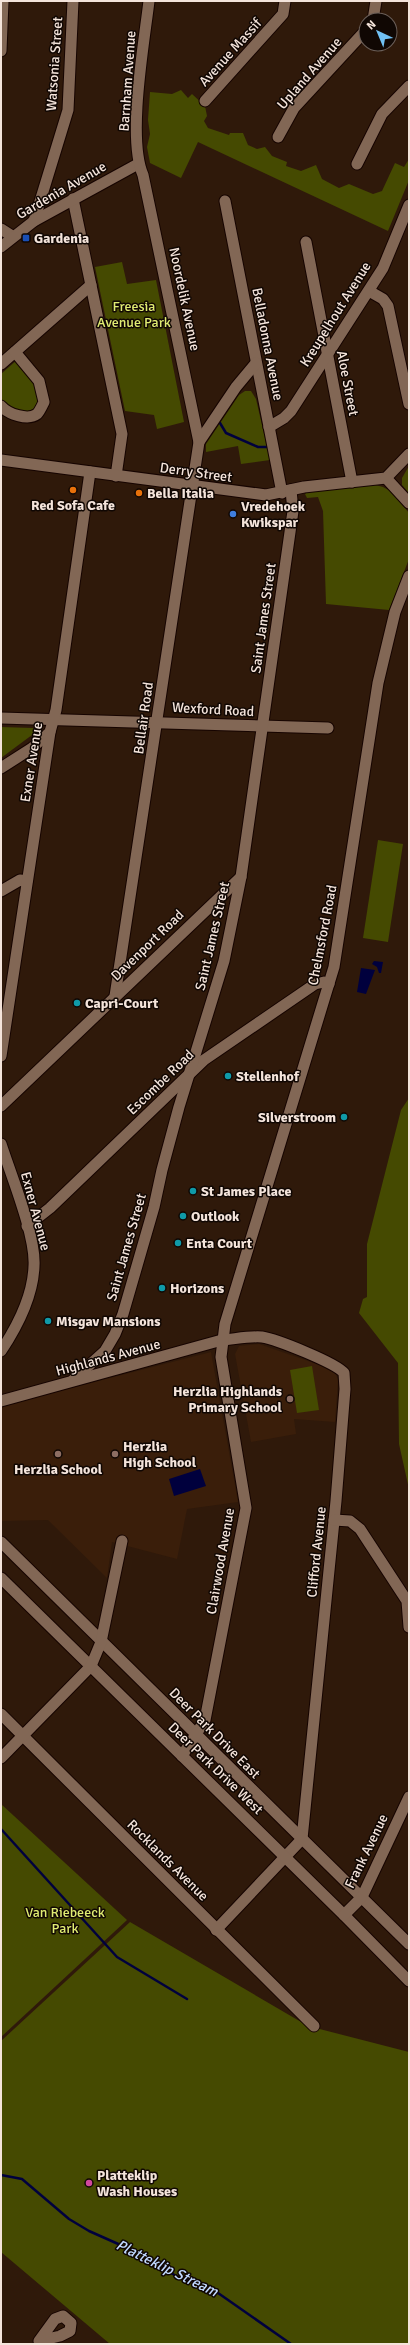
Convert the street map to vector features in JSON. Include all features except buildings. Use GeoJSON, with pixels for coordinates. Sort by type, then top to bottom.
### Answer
{"type":"FeatureCollection","features":[{"type":"Feature","properties":{"kind":"street"},"geometry":{"type":"LineString","coordinates":[[1,51],[3,1]]}},
{"type":"Feature","properties":{"kind":"street","name":"Watsonia Street"},"geometry":{"type":"LineString","coordinates":[[34,221],[68,110],[73,1]]}},
{"type":"Feature","properties":{"kind":"street","name":"Barnham Avenue"},"geometry":{"type":"LineString","coordinates":[[138,164],[138,103],[149,1]]}},
{"type":"Feature","properties":{"kind":"street","name":"Avenue Massif"},"geometry":{"type":"LineString","coordinates":[[206,101],[283,14],[285,1]]}},
{"type":"Feature","properties":{"kind":"street"},"geometry":{"type":"LineString","coordinates":[[374,12],[376,1]]}},
{"type":"Feature","properties":{"kind":"street","name":"Upland Avenue"},"geometry":{"type":"LineString","coordinates":[[278,137],[294,108],[358,39]]}},
{"type":"Feature","properties":{"kind":"street"},"geometry":{"type":"LineString","coordinates":[[357,164],[382,114],[409,86]]}},
{"type":"Feature","properties":{"kind":"street","name":"Gardenia Avenue"},"geometry":{"type":"LineString","coordinates":[[1,247],[12,236],[34,221],[138,164]]}},
{"type":"Feature","properties":{"kind":"street","name":"Noordelik Avenue"},"geometry":{"type":"LineString","coordinates":[[138,164],[145,183],[199,442],[191,486]]}},
{"type":"Feature","properties":{"kind":"street"},"geometry":{"type":"LineString","coordinates":[[73,199],[122,434],[116,476]]}},
{"type":"Feature","properties":{"kind":"street","name":"Belladonna Avenue"},"geometry":{"type":"LineString","coordinates":[[225,201],[269,427],[287,492]]}},
{"type":"Feature","properties":{"kind":"street","name":"Kreupelhout Avenue"},"geometry":{"type":"LineString","coordinates":[[269,427],[284,418],[291,411],[369,291],[382,268],[409,205]]}},
{"type":"Feature","properties":{"kind":"street"},"geometry":{"type":"LineString","coordinates":[[1,229],[12,236]]}},
{"type":"Feature","properties":{"kind":"street","name":"Aloe Street"},"geometry":{"type":"LineString","coordinates":[[306,242],[352,482]]}},
{"type":"Feature","properties":{"kind":"street"},"geometry":{"type":"LineString","coordinates":[[1,364],[91,285]]}},
{"type":"Feature","properties":{"kind":"street"},"geometry":{"type":"LineString","coordinates":[[369,291],[383,299],[388,306],[409,404]]}},
{"type":"Feature","properties":{"kind":"street"},"geometry":{"type":"LineString","coordinates":[[1,406],[10,414],[30,416],[37,413],[44,402],[39,382],[15,352]]}},
{"type":"Feature","properties":{"kind":"street","name":"Noordelik Avenue"},"geometry":{"type":"LineString","coordinates":[[199,442],[236,387],[256,363]]}},
{"type":"Feature","properties":{"kind":"street"},"geometry":{"type":"LineString","coordinates":[[409,454],[386,478],[409,503]]}},
{"type":"Feature","properties":{"kind":"street","name":"Derry Street"},"geometry":{"type":"LineString","coordinates":[[1,460],[255,495],[386,478]]}},
{"type":"Feature","properties":{"kind":"street","name":"Exner Avenue"},"geometry":{"type":"LineString","coordinates":[[1,1056],[90,472]]}},
{"type":"Feature","properties":{"kind":"street","name":"Bellair Road"},"geometry":{"type":"LineString","coordinates":[[115,996],[123,955],[158,722],[191,486]]}},
{"type":"Feature","properties":{"kind":"street","name":"Saint James Street"},"geometry":{"type":"LineString","coordinates":[[69,1383],[93,1364],[105,1351],[115,1334],[154,1207],[162,1170],[224,961],[241,877],[293,511],[287,492]]}},
{"type":"Feature","properties":{"kind":"street","name":"Chelmsford Road"},"geometry":{"type":"LineString","coordinates":[[222,1340],[225,1324],[329,984],[346,894],[378,682],[395,612],[409,576]]}},
{"type":"Feature","properties":{"kind":"street","name":"Wexford Road"},"geometry":{"type":"LineString","coordinates":[[1,718],[328,728]]}},
{"type":"Feature","properties":{"kind":"street"},"geometry":{"type":"LineString","coordinates":[[1,768],[32,748],[50,732]]}},
{"type":"Feature","properties":{"kind":"street","name":"Davenport Road"},"geometry":{"type":"LineString","coordinates":[[1,1106],[138,973],[241,877]]}},
{"type":"Feature","properties":{"kind":"street"},"geometry":{"type":"LineString","coordinates":[[1,891],[20,880],[27,881]]}},
{"type":"Feature","properties":{"kind":"street"},"geometry":{"type":"LineString","coordinates":[[211,905],[224,902],[236,906]]}},
{"type":"Feature","properties":{"kind":"street"},"geometry":{"type":"LineString","coordinates":[[123,955],[127,967],[138,973]]}},
{"type":"Feature","properties":{"kind":"street","name":"Escombe Road"},"geometry":{"type":"LineString","coordinates":[[27,1226],[50,1208],[204,1060],[315,984],[324,982],[329,984]]}},
{"type":"Feature","properties":{"kind":"street","name":"Exner Avenue"},"geometry":{"type":"LineString","coordinates":[[1,1144],[27,1226],[34,1258],[33,1276],[21,1312],[1,1351]]}},
{"type":"Feature","properties":{"kind":"street","name":"Clifford Avenue"},"geometry":{"type":"LineString","coordinates":[[222,1340],[263,1337],[331,1363],[344,1373],[345,1394],[334,1520],[302,1839]]}},
{"type":"Feature","properties":{"kind":"street","name":"Highlands Avenue"},"geometry":{"type":"LineString","coordinates":[[1,1401],[222,1340]]}},
{"type":"Feature","properties":{"kind":"street","name":"Clairwood Avenue"},"geometry":{"type":"LineString","coordinates":[[182,1756],[205,1720],[246,1508],[221,1357],[222,1340]]}},
{"type":"Feature","properties":{"kind":"street"},"geometry":{"type":"LineString","coordinates":[[334,1520],[350,1521],[360,1529],[407,1601],[409,1627]]}},
{"type":"Feature","properties":{"kind":"street"},"geometry":{"type":"LineString","coordinates":[[1,1758],[91,1666],[101,1642],[122,1541]]}},
{"type":"Feature","properties":{"kind":"street","name":"Deer Park Drive East"},"geometry":{"type":"LineString","coordinates":[[1,1542],[409,1944]]}},
{"type":"Feature","properties":{"kind":"street","name":"Deer Park Drive West"},"geometry":{"type":"LineString","coordinates":[[1,1578],[344,1915],[409,1981]]}},
{"type":"Feature","properties":{"kind":"street","name":"Rocklands Avenue"},"geometry":{"type":"LineString","coordinates":[[1,1714],[314,2026]]}},
{"type":"Feature","properties":{"kind":"street","name":"Frank Avenue"},"geometry":{"type":"LineString","coordinates":[[344,1915],[362,1897],[409,1797]]}},
{"type":"Feature","properties":{"kind":"street"},"geometry":{"type":"LineString","coordinates":[[216,1930],[286,1858],[302,1839]]}},
{"type":"Feature","properties":{"kind":"shaded area"},"geometry":{"type":"Polygon","coordinates":[[[374,961],[383,962],[381,973],[379,973],[377,967],[372,964],[374,961]]]}},
{"type":"Feature","properties":{"kind":"shaded area"},"geometry":{"type":"Polygon","coordinates":[[[361,968],[375,970],[366,994],[357,992],[361,968]]]}},
{"type":"Feature","properties":{"kind":"shaded area","name":"Herzlia Highlands Primary School"},"geometry":{"type":"Polygon","coordinates":[[[259,1344],[334,1370],[338,1380],[335,1422],[294,1419],[296,1434],[251,1442],[235,1354],[239,1346],[259,1344]]]}},
{"type":"Feature","properties":{"kind":"shaded area","name":"Herzlia High School"},"geometry":{"type":"Polygon","coordinates":[[[211,1352],[238,1502],[187,1509],[177,1559],[112,1542],[107,1578],[48,1520],[1,1521],[1,1406],[211,1352]]]}},
{"type":"Feature","properties":{"kind":"shaded area"},"geometry":{"type":"Polygon","coordinates":[[[200,1469],[206,1486],[174,1496],[169,1479],[200,1469]]]}},
{"type":"Feature","properties":{"kind":"green space"},"geometry":{"type":"Polygon","coordinates":[[[181,90],[188,98],[192,94],[205,106],[207,116],[204,121],[208,128],[229,135],[230,133],[243,133],[248,145],[257,149],[265,147],[272,156],[287,162],[286,166],[301,171],[316,165],[322,179],[339,188],[349,184],[373,194],[382,191],[395,163],[404,167],[409,159],[409,180],[388,231],[198,142],[181,178],[150,163],[147,147],[150,134],[148,120],[150,92],[172,94],[181,90]]]}},
{"type":"Feature","properties":{"kind":"green space","name":"Freesia Avenue Park"},"geometry":{"type":"Polygon","coordinates":[[[122,262],[127,284],[156,280],[184,422],[157,429],[154,415],[125,411],[95,267],[122,262]]]}},
{"type":"Feature","properties":{"kind":"green space"},"geometry":{"type":"Polygon","coordinates":[[[17,360],[35,381],[41,400],[38,405],[27,411],[7,409],[1,402],[1,374],[17,360]]]}},
{"type":"Feature","properties":{"kind":"green space"},"geometry":{"type":"Polygon","coordinates":[[[245,391],[251,391],[256,399],[270,460],[241,464],[238,446],[206,452],[206,444],[239,395],[245,391]]]}},
{"type":"Feature","properties":{"kind":"green space"},"geometry":{"type":"Polygon","coordinates":[[[409,466],[409,493],[402,485],[402,478],[409,466]]]}},
{"type":"Feature","properties":{"kind":"green space"},"geometry":{"type":"Polygon","coordinates":[[[372,484],[383,487],[392,492],[409,513],[409,559],[389,610],[326,604],[323,511],[318,497],[307,498],[305,494],[308,491],[372,484]]]}},
{"type":"Feature","properties":{"kind":"green space"},"geometry":{"type":"Polygon","coordinates":[[[1,727],[33,728],[36,732],[1,758],[1,727]]]}},
{"type":"Feature","properties":{"kind":"green space"},"geometry":{"type":"Polygon","coordinates":[[[378,840],[403,844],[388,942],[363,938],[378,840]]]}},
{"type":"Feature","properties":{"kind":"green space"},"geometry":{"type":"Polygon","coordinates":[[[409,1098],[409,1489],[399,1444],[398,1363],[359,1313],[363,1299],[367,1297],[367,1244],[401,1110],[409,1098]]]}},
{"type":"Feature","properties":{"kind":"green space"},"geometry":{"type":"Polygon","coordinates":[[[312,1366],[319,1410],[297,1413],[290,1370],[312,1366]]]}},
{"type":"Feature","properties":{"kind":"green space","name":"Van Riebeeck Park"},"geometry":{"type":"Polygon","coordinates":[[[1,1804],[127,1920],[1,2037],[1,1804]]]}},
{"type":"Feature","properties":{"kind":"green space"},"geometry":{"type":"Polygon","coordinates":[[[130,1922],[308,2026],[409,2052],[409,2344],[110,2344],[1,2252],[1,2041],[130,1922]]]}},
{"type":"Feature","properties":{"kind":"waterway"},"geometry":{"type":"LineString","coordinates":[[220,423],[226,433],[258,447],[267,447]]}},
{"type":"Feature","properties":{"kind":"waterway"},"geometry":{"type":"LineString","coordinates":[[1,1829],[117,1957],[187,1999]]}},
{"type":"Feature","properties":{"kind":"waterway","name":"Platteklip Stream"},"geometry":{"type":"LineString","coordinates":[[1,2175],[22,2179],[69,2219],[89,2231],[143,2255],[176,2276],[208,2286],[291,2344]]}},
{"type":"Feature","properties":{"kind":"place","name":"Gardenia"},"geometry":{"type":"Point","coordinates":[26,238]}},
{"type":"Feature","properties":{"kind":"place","name":"Red Sofa Cafe"},"geometry":{"type":"Point","coordinates":[73,490]}},
{"type":"Feature","properties":{"kind":"place","name":"Bella Italia"},"geometry":{"type":"Point","coordinates":[139,493]}},
{"type":"Feature","properties":{"kind":"place","name":"Vredehoek Kwikspar"},"geometry":{"type":"Point","coordinates":[233,514]}},
{"type":"Feature","properties":{"kind":"place","name":"Capri-Court"},"geometry":{"type":"Point","coordinates":[77,1003]}},
{"type":"Feature","properties":{"kind":"place","name":"Stellenhof"},"geometry":{"type":"Point","coordinates":[228,1076]}},
{"type":"Feature","properties":{"kind":"place","name":"Silverstroom"},"geometry":{"type":"Point","coordinates":[344,1117]}},
{"type":"Feature","properties":{"kind":"place","name":"St James Place"},"geometry":{"type":"Point","coordinates":[193,1191]}},
{"type":"Feature","properties":{"kind":"place","name":"Outlook"},"geometry":{"type":"Point","coordinates":[183,1216]}},
{"type":"Feature","properties":{"kind":"place","name":"Enta Court"},"geometry":{"type":"Point","coordinates":[178,1243]}},
{"type":"Feature","properties":{"kind":"place","name":"Horizons"},"geometry":{"type":"Point","coordinates":[162,1288]}},
{"type":"Feature","properties":{"kind":"place","name":"Misgav Mansions"},"geometry":{"type":"Point","coordinates":[48,1321]}},
{"type":"Feature","properties":{"kind":"place","name":"Herzlia Highlands Primary School"},"geometry":{"type":"Point","coordinates":[290,1399]}},
{"type":"Feature","properties":{"kind":"place","name":"Herzlia School"},"geometry":{"type":"Point","coordinates":[58,1454]}},
{"type":"Feature","properties":{"kind":"place","name":"Herzlia High School"},"geometry":{"type":"Point","coordinates":[115,1454]}},
{"type":"Feature","properties":{"kind":"place","name":"Platteklip Wash Houses"},"geometry":{"type":"Point","coordinates":[89,2183]}}]}
